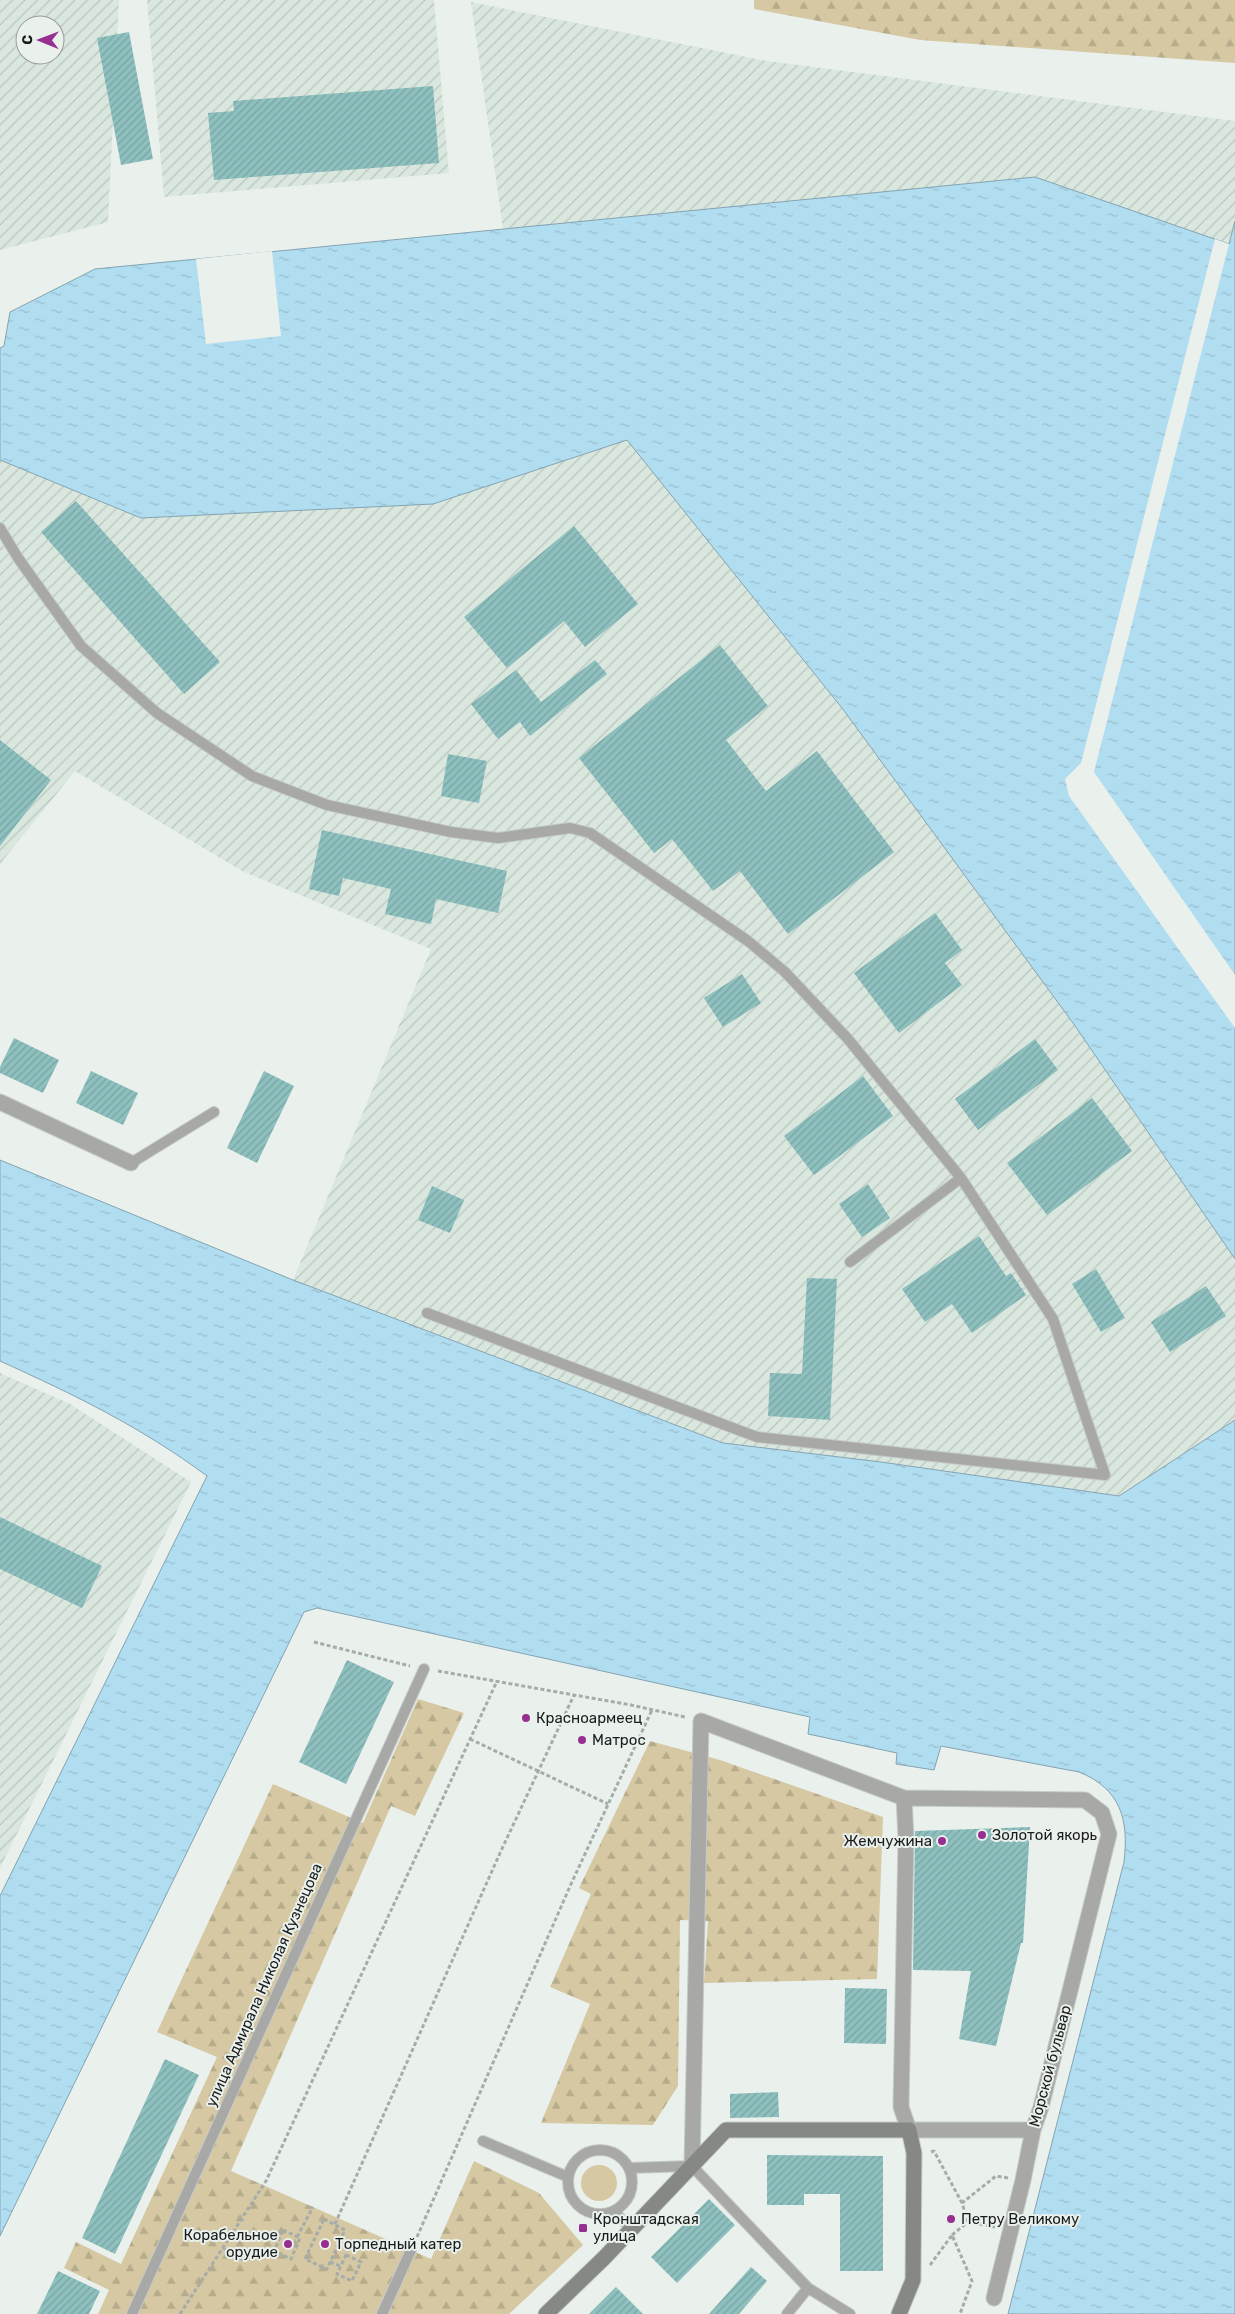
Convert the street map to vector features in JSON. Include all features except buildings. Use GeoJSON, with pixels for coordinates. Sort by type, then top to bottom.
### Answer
{"type":"FeatureCollection","features":[{"type":"Feature","properties":{"kind":"street"},"geometry":{"type":"LineString","coordinates":[[0,1102],[131,1163]]}},
{"type":"Feature","properties":{"kind":"street"},"geometry":{"type":"LineString","coordinates":[[692,2166],[701,1720],[904,1798],[906,1838],[902,2107],[914,2154],[913,2280],[899,2314]]}},
{"type":"Feature","properties":{"kind":"street","name":"Морской бульвар"},"geometry":{"type":"LineString","coordinates":[[904,1798],[1085,1800],[1102,1813],[1109,1834],[1093,1904],[1033,2130],[1023,2180],[994,2298]]}},
{"type":"Feature","properties":{"kind":"street"},"geometry":{"type":"LineString","coordinates":[[546,2314],[632,2229],[726,2130],[1033,2130]]}},
{"type":"Feature","properties":{"kind":"lane"},"geometry":{"type":"LineString","coordinates":[[0,528],[18,558],[81,646],[157,713],[252,776],[327,805],[451,832],[498,838],[570,828],[590,833],[748,941],[785,972],[848,1039],[961,1178],[1053,1319],[1105,1474],[756,1437],[427,1313]]}},
{"type":"Feature","properties":{"kind":"lane"},"geometry":{"type":"LineString","coordinates":[[131,1163],[214,1112]]}},
{"type":"Feature","properties":{"kind":"lane"},"geometry":{"type":"LineString","coordinates":[[850,1262],[961,1178]]}},
{"type":"Feature","properties":{"kind":"lane","name":"улица Адмирала Николая Кузнецова"},"geometry":{"type":"LineString","coordinates":[[132,2314],[424,1669]]}},
{"type":"Feature","properties":{"kind":"lane"},"geometry":{"type":"LineString","coordinates":[[483,2141],[568,2177]]}},
{"type":"Feature","properties":{"kind":"lane"},"geometry":{"type":"LineString","coordinates":[[595,2145],[615,2153],[629,2168],[632,2177],[632,2188],[623,2206],[614,2212],[594,2215],[585,2212],[571,2197],[567,2188],[568,2177],[577,2159],[595,2145]]}},
{"type":"Feature","properties":{"kind":"lane"},"geometry":{"type":"LineString","coordinates":[[629,2168],[692,2166],[808,2288],[850,2314]]}},
{"type":"Feature","properties":{"kind":"lane"},"geometry":{"type":"LineString","coordinates":[[614,2212],[632,2229]]}},
{"type":"Feature","properties":{"kind":"lane"},"geometry":{"type":"LineString","coordinates":[[382,2314],[411,2250]]}},
{"type":"Feature","properties":{"kind":"lane"},"geometry":{"type":"LineString","coordinates":[[786,2314],[808,2288]]}},
{"type":"Feature","properties":{"kind":"path"},"geometry":{"type":"LineString","coordinates":[[314,1642],[424,1669],[574,1695],[701,1720]]}},
{"type":"Feature","properties":{"kind":"path"},"geometry":{"type":"LineString","coordinates":[[180,2314],[266,2181],[497,1681]]}},
{"type":"Feature","properties":{"kind":"path"},"geometry":{"type":"LineString","coordinates":[[335,2224],[538,1770],[574,1695]]}},
{"type":"Feature","properties":{"kind":"path"},"geometry":{"type":"LineString","coordinates":[[411,2250],[571,1884],[652,1710]]}},
{"type":"Feature","properties":{"kind":"path"},"geometry":{"type":"LineString","coordinates":[[470,1739],[608,1804]]}},
{"type":"Feature","properties":{"kind":"path"},"geometry":{"type":"LineString","coordinates":[[914,2154],[934,2151],[962,2203],[968,2222]]}},
{"type":"Feature","properties":{"kind":"path"},"geometry":{"type":"LineString","coordinates":[[962,2203],[996,2176],[1023,2180]]}},
{"type":"Feature","properties":{"kind":"path"},"geometry":{"type":"LineString","coordinates":[[297,2237],[313,2207]]}},
{"type":"Feature","properties":{"kind":"path"},"geometry":{"type":"LineString","coordinates":[[324,2219],[335,2224],[345,2230],[327,2269],[305,2259],[324,2219]]}},
{"type":"Feature","properties":{"kind":"path"},"geometry":{"type":"LineString","coordinates":[[968,2222],[1011,2230]]}},
{"type":"Feature","properties":{"kind":"path"},"geometry":{"type":"LineString","coordinates":[[913,2280],[924,2274],[952,2236],[968,2222]]}},
{"type":"Feature","properties":{"kind":"path"},"geometry":{"type":"LineString","coordinates":[[283,2230],[297,2237],[300,2238],[291,2259],[274,2251],[283,2230]]}},
{"type":"Feature","properties":{"kind":"path"},"geometry":{"type":"LineString","coordinates":[[952,2236],[972,2281],[960,2314]]}},
{"type":"Feature","properties":{"kind":"path"},"geometry":{"type":"LineString","coordinates":[[223,2248],[243,2260]]}},
{"type":"Feature","properties":{"kind":"path"},"geometry":{"type":"LineString","coordinates":[[346,2255],[360,2262],[352,2281],[337,2274],[340,2266],[346,2255]]}},
{"type":"Feature","properties":{"kind":"path"},"geometry":{"type":"LineString","coordinates":[[330,2262],[340,2266]]}},
{"type":"Feature","properties":{"kind":"shaded area"},"geometry":{"type":"Polygon","coordinates":[[[0,0],[119,0],[108,222],[0,250],[0,0]]]}},
{"type":"Feature","properties":{"kind":"shaded area"},"geometry":{"type":"Polygon","coordinates":[[[147,0],[434,0],[449,173],[164,197],[147,0]]]}},
{"type":"Feature","properties":{"kind":"shaded area"},"geometry":{"type":"Polygon","coordinates":[[[471,2],[767,61],[1235,121],[1235,221],[1229,244],[1035,177],[503,229],[471,2]]]}},
{"type":"Feature","properties":{"kind":"shaded area"},"geometry":{"type":"Polygon","coordinates":[[[627,440],[842,708],[1073,1023],[1235,1259],[1235,1420],[1119,1496],[881,1462],[723,1443],[293,1280],[431,949],[242,871],[75,771],[0,864],[0,460],[141,518],[433,504],[627,440]]]}},
{"type":"Feature","properties":{"kind":"shaded area"},"geometry":{"type":"Polygon","coordinates":[[[0,1373],[70,1404],[191,1482],[0,1868],[0,1373]]]}},
{"type":"Feature","properties":{"kind":"green space"},"geometry":{"type":"Polygon","coordinates":[[[754,0],[1235,0],[1235,63],[920,40],[754,9],[754,0]]]}},
{"type":"Feature","properties":{"kind":"green space"},"geometry":{"type":"Polygon","coordinates":[[[418,1699],[464,1713],[415,1816],[391,1806],[231,2171],[431,2259],[474,2161],[539,2193],[583,2245],[509,2314],[98,2314],[109,2290],[64,2268],[76,2242],[121,2264],[217,2057],[157,2032],[273,1784],[363,1823],[418,1699]]]}},
{"type":"Feature","properties":{"kind":"green space"},"geometry":{"type":"Polygon","coordinates":[[[650,1741],[720,1760],[883,1817],[877,1979],[704,1983],[708,1921],[680,1920],[678,2086],[653,2125],[541,2123],[590,2004],[550,1987],[591,1894],[579,1888],[650,1741]]]}},
{"type":"Feature","properties":{"kind":"green space"},"geometry":{"type":"Polygon","coordinates":[[[599,2165],[611,2171],[617,2183],[611,2195],[599,2201],[587,2195],[581,2183],[587,2171],[599,2165]]]}},
{"type":"Feature","properties":{"kind":"water"},"geometry":{"type":"Polygon","coordinates":[[[1035,177],[1229,244],[1235,221],[1235,1259],[1073,1023],[842,708],[627,440],[433,504],[141,518],[0,460],[0,348],[4,346],[10,312],[95,269],[1035,177]]]}},
{"type":"Feature","properties":{"kind":"water"},"geometry":{"type":"Polygon","coordinates":[[[0,1160],[293,1280],[723,1443],[881,1462],[1119,1496],[1235,1420],[1235,2314],[1008,2314],[1124,1862],[1125,1833],[1123,1820],[1113,1797],[1104,1787],[1079,1772],[941,1746],[934,1770],[896,1764],[897,1753],[808,1734],[810,1717],[317,1608],[304,1612],[0,2236],[0,1896],[207,1476],[157,1442],[107,1413],[55,1386],[0,1361],[0,1160]]]}},
{"type":"Feature","properties":{"kind":"pier"},"geometry":{"type":"Polygon","coordinates":[[[1215,239],[1229,244],[1094,772],[1235,975],[1235,1028],[1069,796],[1065,779],[1081,763],[1215,239]]]}},
{"type":"Feature","properties":{"kind":"pier"},"geometry":{"type":"Polygon","coordinates":[[[272,251],[281,336],[206,344],[196,259],[272,251]]]}},
{"type":"Feature","properties":{"kind":"place","name":"Красноармеец"},"geometry":{"type":"Point","coordinates":[526,1718]}},
{"type":"Feature","properties":{"kind":"place","name":"Матрос"},"geometry":{"type":"Point","coordinates":[582,1740]}},
{"type":"Feature","properties":{"kind":"place","name":"Золотой якорь"},"geometry":{"type":"Point","coordinates":[982,1835]}},
{"type":"Feature","properties":{"kind":"place","name":"Жемчужина"},"geometry":{"type":"Point","coordinates":[942,1841]}},
{"type":"Feature","properties":{"kind":"place","name":"Петру Великому"},"geometry":{"type":"Point","coordinates":[951,2219]}},
{"type":"Feature","properties":{"kind":"place","name":"Кронштадская улица"},"geometry":{"type":"Point","coordinates":[583,2228]}},
{"type":"Feature","properties":{"kind":"place","name":"Корабельное орудие"},"geometry":{"type":"Point","coordinates":[288,2244]}},
{"type":"Feature","properties":{"kind":"place","name":"Торпедный катер"},"geometry":{"type":"Point","coordinates":[325,2244]}}]}
